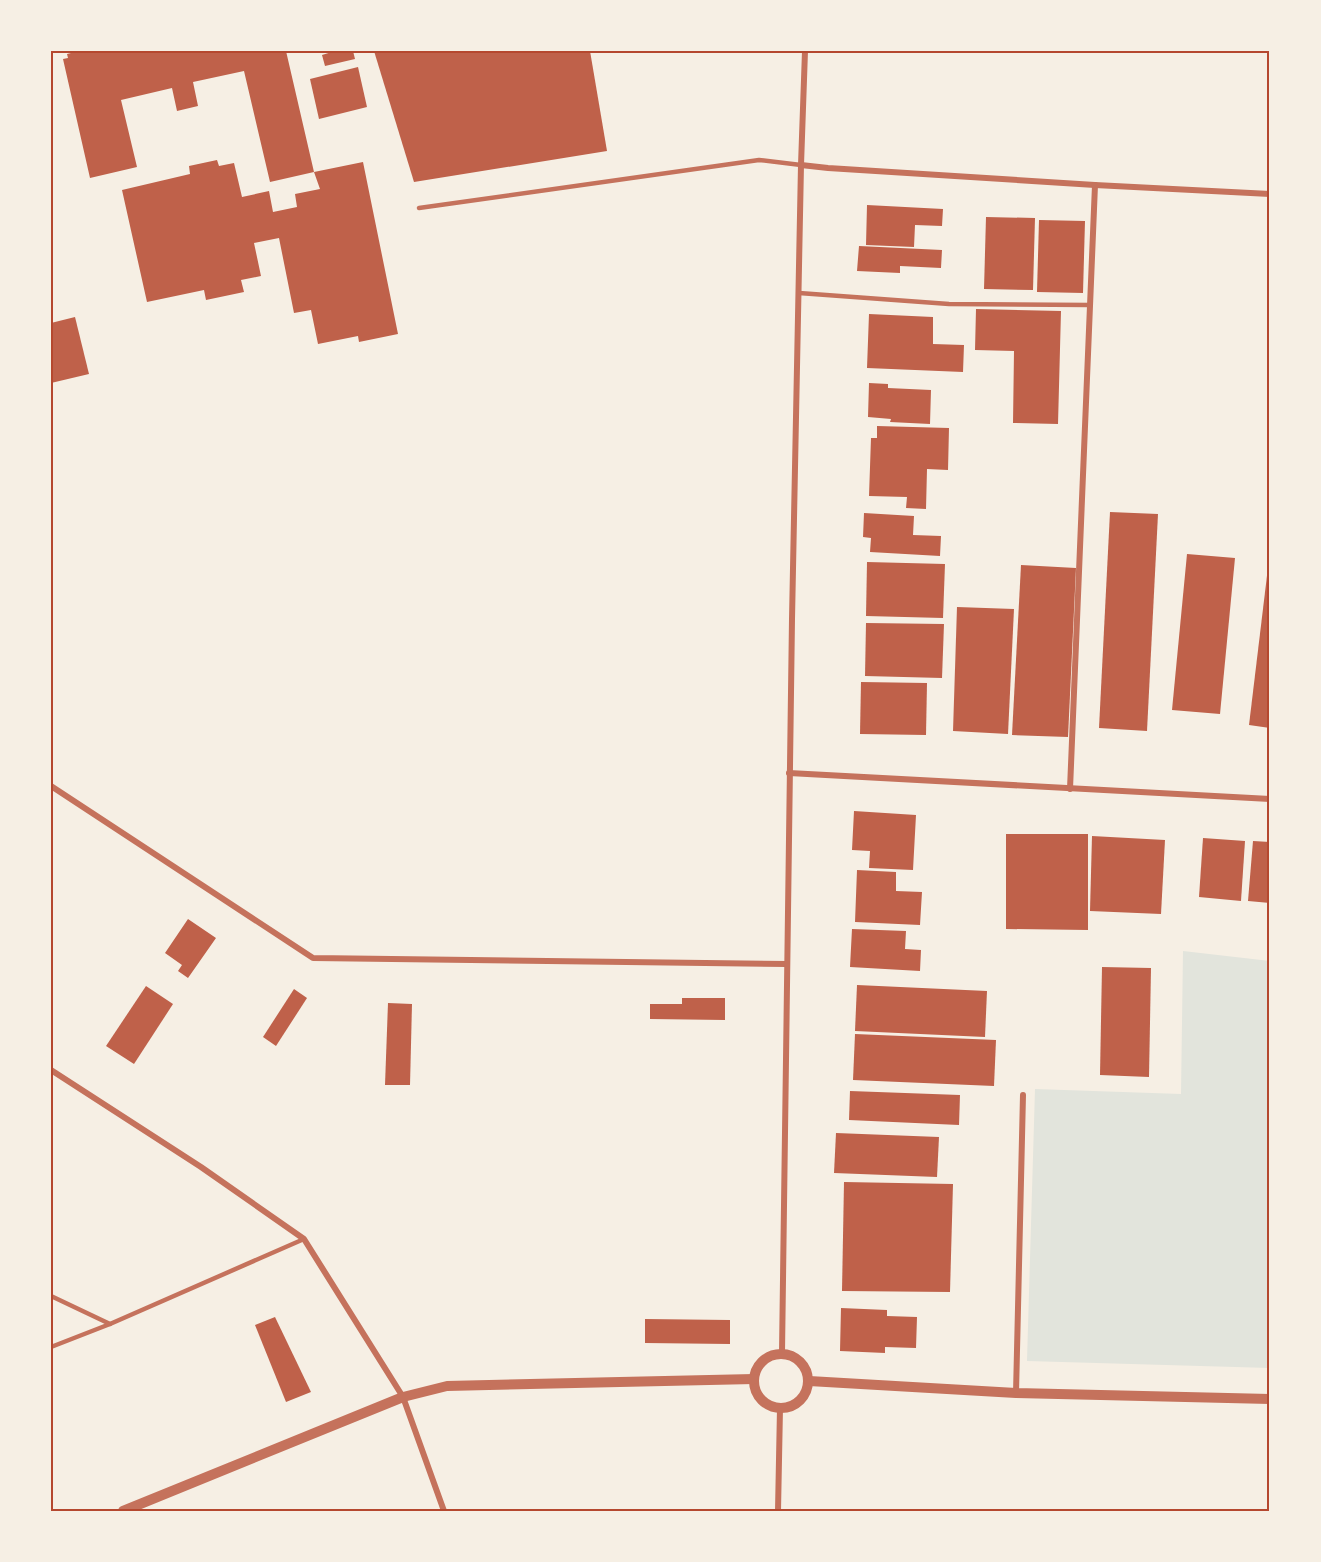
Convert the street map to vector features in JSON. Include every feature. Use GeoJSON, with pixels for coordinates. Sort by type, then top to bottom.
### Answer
{"type":"FeatureCollection","features":[{"type":"Feature","properties":{"kind":"street"},"geometry":{"type":"LineString","coordinates":[[782,1353],[797,319],[805,51]]}},
{"type":"Feature","properties":{"kind":"street"},"geometry":{"type":"LineString","coordinates":[[801,165],[1095,186],[1270,194]]}},
{"type":"Feature","properties":{"kind":"street"},"geometry":{"type":"LineString","coordinates":[[1070,789],[1095,186]]}},
{"type":"Feature","properties":{"kind":"street"},"geometry":{"type":"LineString","coordinates":[[789,774],[1270,799]]}},
{"type":"Feature","properties":{"kind":"street"},"geometry":{"type":"LineString","coordinates":[[51,786],[313,958],[787,964]]}},
{"type":"Feature","properties":{"kind":"street"},"geometry":{"type":"LineString","coordinates":[[51,1070],[201,1167],[304,1239],[403,1398],[444,1511]]}},
{"type":"Feature","properties":{"kind":"street"},"geometry":{"type":"LineString","coordinates":[[1016,1393],[1023,1095]]}},
{"type":"Feature","properties":{"kind":"street"},"geometry":{"type":"LineString","coordinates":[[782,1353],[791,1355],[804,1365],[809,1381],[808,1389],[797,1403],[780,1408],[772,1407],[758,1396],[754,1379],[756,1371],[766,1358],[782,1353]]}},
{"type":"Feature","properties":{"kind":"street"},"geometry":{"type":"LineString","coordinates":[[123,1511],[403,1398],[447,1386],[754,1379]]}},
{"type":"Feature","properties":{"kind":"street"},"geometry":{"type":"LineString","coordinates":[[809,1381],[1016,1393],[1270,1399]]}},
{"type":"Feature","properties":{"kind":"street"},"geometry":{"type":"LineString","coordinates":[[778,1511],[780,1408]]}},
{"type":"Feature","properties":{"kind":"lane"},"geometry":{"type":"LineString","coordinates":[[419,208],[759,160],[801,165]]}},
{"type":"Feature","properties":{"kind":"lane"},"geometry":{"type":"LineString","coordinates":[[799,293],[950,304],[1090,305]]}},
{"type":"Feature","properties":{"kind":"lane"},"geometry":{"type":"LineString","coordinates":[[51,1347],[110,1324],[304,1239]]}},
{"type":"Feature","properties":{"kind":"lane"},"geometry":{"type":"LineString","coordinates":[[51,1296],[110,1324]]}},
{"type":"Feature","properties":{"kind":"shaded area"},"geometry":{"type":"Polygon","coordinates":[[[1183,951],[1270,961],[1270,1368],[1027,1361],[1035,1089],[1181,1094],[1183,951]]]}},
{"type":"Feature","properties":{"kind":"building"},"geometry":{"type":"Polygon","coordinates":[[[79,51],[286,51],[314,172],[270,182],[244,71],[193,82],[198,106],[177,111],[172,88],[121,100],[137,167],[90,178],[63,59],[68,58],[67,54],[79,51]]]}},
{"type":"Feature","properties":{"kind":"building"},"geometry":{"type":"Polygon","coordinates":[[[335,51],[353,51],[355,59],[325,66],[322,55],[335,51]]]}},
{"type":"Feature","properties":{"kind":"building"},"geometry":{"type":"Polygon","coordinates":[[[374,51],[590,51],[607,151],[414,182],[374,51]]]}},
{"type":"Feature","properties":{"kind":"building"},"geometry":{"type":"Polygon","coordinates":[[[358,67],[367,107],[319,119],[310,79],[358,67]]]}},
{"type":"Feature","properties":{"kind":"building"},"geometry":{"type":"Polygon","coordinates":[[[217,160],[219,166],[234,163],[242,197],[269,191],[273,212],[297,207],[295,194],[320,189],[314,172],[363,162],[398,334],[359,342],[358,336],[318,344],[311,310],[294,313],[279,238],[254,243],[261,276],[241,280],[244,292],[206,300],[204,290],[147,302],[122,190],[190,174],[189,166],[217,160]]]}},
{"type":"Feature","properties":{"kind":"building"},"geometry":{"type":"Polygon","coordinates":[[[867,205],[943,209],[942,226],[915,225],[914,247],[866,245],[867,205]]]}},
{"type":"Feature","properties":{"kind":"building"},"geometry":{"type":"Polygon","coordinates":[[[986,217],[1035,218],[1033,290],[984,289],[986,217]]]}},
{"type":"Feature","properties":{"kind":"building"},"geometry":{"type":"Polygon","coordinates":[[[1039,220],[1085,221],[1083,293],[1037,292],[1039,220]]]}},
{"type":"Feature","properties":{"kind":"building"},"geometry":{"type":"Polygon","coordinates":[[[859,246],[942,250],[941,268],[900,266],[900,273],[857,271],[859,246]]]}},
{"type":"Feature","properties":{"kind":"building"},"geometry":{"type":"Polygon","coordinates":[[[976,309],[1061,311],[1058,424],[1013,423],[1014,351],[975,350],[976,309]]]}},
{"type":"Feature","properties":{"kind":"building"},"geometry":{"type":"Polygon","coordinates":[[[869,314],[933,317],[933,344],[964,345],[963,372],[867,368],[869,314]]]}},
{"type":"Feature","properties":{"kind":"building"},"geometry":{"type":"Polygon","coordinates":[[[75,317],[89,374],[51,383],[51,323],[75,317]]]}},
{"type":"Feature","properties":{"kind":"building"},"geometry":{"type":"Polygon","coordinates":[[[869,383],[888,384],[888,388],[931,390],[930,424],[890,422],[891,419],[868,417],[869,383]]]}},
{"type":"Feature","properties":{"kind":"building"},"geometry":{"type":"Polygon","coordinates":[[[877,426],[949,428],[948,470],[927,469],[926,509],[906,508],[907,497],[869,496],[871,438],[877,438],[877,426]]]}},
{"type":"Feature","properties":{"kind":"building"},"geometry":{"type":"Polygon","coordinates":[[[1110,512],[1158,514],[1147,731],[1099,728],[1110,512]]]}},
{"type":"Feature","properties":{"kind":"building"},"geometry":{"type":"Polygon","coordinates":[[[864,513],[914,516],[913,535],[941,536],[940,556],[870,552],[871,538],[863,537],[864,513]]]}},
{"type":"Feature","properties":{"kind":"building"},"geometry":{"type":"Polygon","coordinates":[[[1187,554],[1235,558],[1220,714],[1172,710],[1187,554]]]}},
{"type":"Feature","properties":{"kind":"building"},"geometry":{"type":"Polygon","coordinates":[[[1270,559],[1270,728],[1249,725],[1270,559]]]}},
{"type":"Feature","properties":{"kind":"building"},"geometry":{"type":"Polygon","coordinates":[[[867,562],[945,564],[943,618],[866,616],[867,562]]]}},
{"type":"Feature","properties":{"kind":"building"},"geometry":{"type":"Polygon","coordinates":[[[1021,565],[1076,568],[1068,737],[1012,735],[1021,565]]]}},
{"type":"Feature","properties":{"kind":"building"},"geometry":{"type":"Polygon","coordinates":[[[957,607],[1014,609],[1008,734],[953,731],[957,607]]]}},
{"type":"Feature","properties":{"kind":"building"},"geometry":{"type":"Polygon","coordinates":[[[866,623],[944,624],[942,678],[865,676],[866,623]]]}},
{"type":"Feature","properties":{"kind":"building"},"geometry":{"type":"Polygon","coordinates":[[[861,682],[927,683],[926,735],[860,734],[861,682]]]}},
{"type":"Feature","properties":{"kind":"building"},"geometry":{"type":"Polygon","coordinates":[[[854,811],[916,815],[913,870],[869,868],[870,851],[852,850],[854,811]]]}},
{"type":"Feature","properties":{"kind":"building"},"geometry":{"type":"Polygon","coordinates":[[[1006,834],[1088,834],[1088,930],[1006,929],[1006,834]]]}},
{"type":"Feature","properties":{"kind":"building"},"geometry":{"type":"Polygon","coordinates":[[[1092,836],[1165,840],[1161,914],[1090,911],[1092,836]]]}},
{"type":"Feature","properties":{"kind":"building"},"geometry":{"type":"Polygon","coordinates":[[[1203,838],[1245,841],[1241,901],[1199,897],[1203,838]]]}},
{"type":"Feature","properties":{"kind":"building"},"geometry":{"type":"Polygon","coordinates":[[[1253,841],[1270,842],[1270,903],[1248,901],[1253,841]]]}},
{"type":"Feature","properties":{"kind":"building"},"geometry":{"type":"Polygon","coordinates":[[[857,870],[896,872],[896,891],[922,892],[920,925],[855,922],[857,870]]]}},
{"type":"Feature","properties":{"kind":"building"},"geometry":{"type":"Polygon","coordinates":[[[188,919],[216,938],[188,978],[178,971],[182,965],[165,953],[188,919]]]}},
{"type":"Feature","properties":{"kind":"building"},"geometry":{"type":"Polygon","coordinates":[[[852,929],[906,931],[905,949],[921,950],[920,971],[850,967],[852,929]]]}},
{"type":"Feature","properties":{"kind":"building"},"geometry":{"type":"Polygon","coordinates":[[[1102,967],[1151,968],[1149,1077],[1100,1075],[1102,967]]]}},
{"type":"Feature","properties":{"kind":"building"},"geometry":{"type":"Polygon","coordinates":[[[857,985],[987,991],[985,1037],[855,1031],[857,985]]]}},
{"type":"Feature","properties":{"kind":"building"},"geometry":{"type":"Polygon","coordinates":[[[146,986],[173,1004],[134,1064],[106,1046],[146,986]]]}},
{"type":"Feature","properties":{"kind":"building"},"geometry":{"type":"Polygon","coordinates":[[[294,989],[307,998],[276,1046],[263,1037],[294,989]]]}},
{"type":"Feature","properties":{"kind":"building"},"geometry":{"type":"Polygon","coordinates":[[[682,998],[725,998],[725,1020],[650,1019],[650,1004],[682,1004],[682,998]]]}},
{"type":"Feature","properties":{"kind":"building"},"geometry":{"type":"Polygon","coordinates":[[[388,1003],[412,1004],[410,1085],[385,1085],[388,1003]]]}},
{"type":"Feature","properties":{"kind":"building"},"geometry":{"type":"Polygon","coordinates":[[[855,1034],[996,1040],[994,1086],[853,1080],[855,1034]]]}},
{"type":"Feature","properties":{"kind":"building"},"geometry":{"type":"Polygon","coordinates":[[[850,1091],[960,1095],[959,1125],[849,1120],[850,1091]]]}},
{"type":"Feature","properties":{"kind":"building"},"geometry":{"type":"Polygon","coordinates":[[[836,1133],[939,1137],[937,1177],[834,1173],[836,1133]]]}},
{"type":"Feature","properties":{"kind":"building"},"geometry":{"type":"Polygon","coordinates":[[[844,1182],[953,1184],[950,1292],[842,1291],[844,1182]]]}},
{"type":"Feature","properties":{"kind":"building"},"geometry":{"type":"Polygon","coordinates":[[[841,1308],[887,1310],[887,1316],[917,1317],[916,1348],[885,1347],[885,1353],[840,1351],[841,1308]]]}},
{"type":"Feature","properties":{"kind":"building"},"geometry":{"type":"Polygon","coordinates":[[[275,1317],[311,1392],[286,1402],[255,1325],[275,1317]]]}},
{"type":"Feature","properties":{"kind":"building"},"geometry":{"type":"Polygon","coordinates":[[[645,1319],[730,1320],[730,1344],[645,1343],[645,1319]]]}}]}
